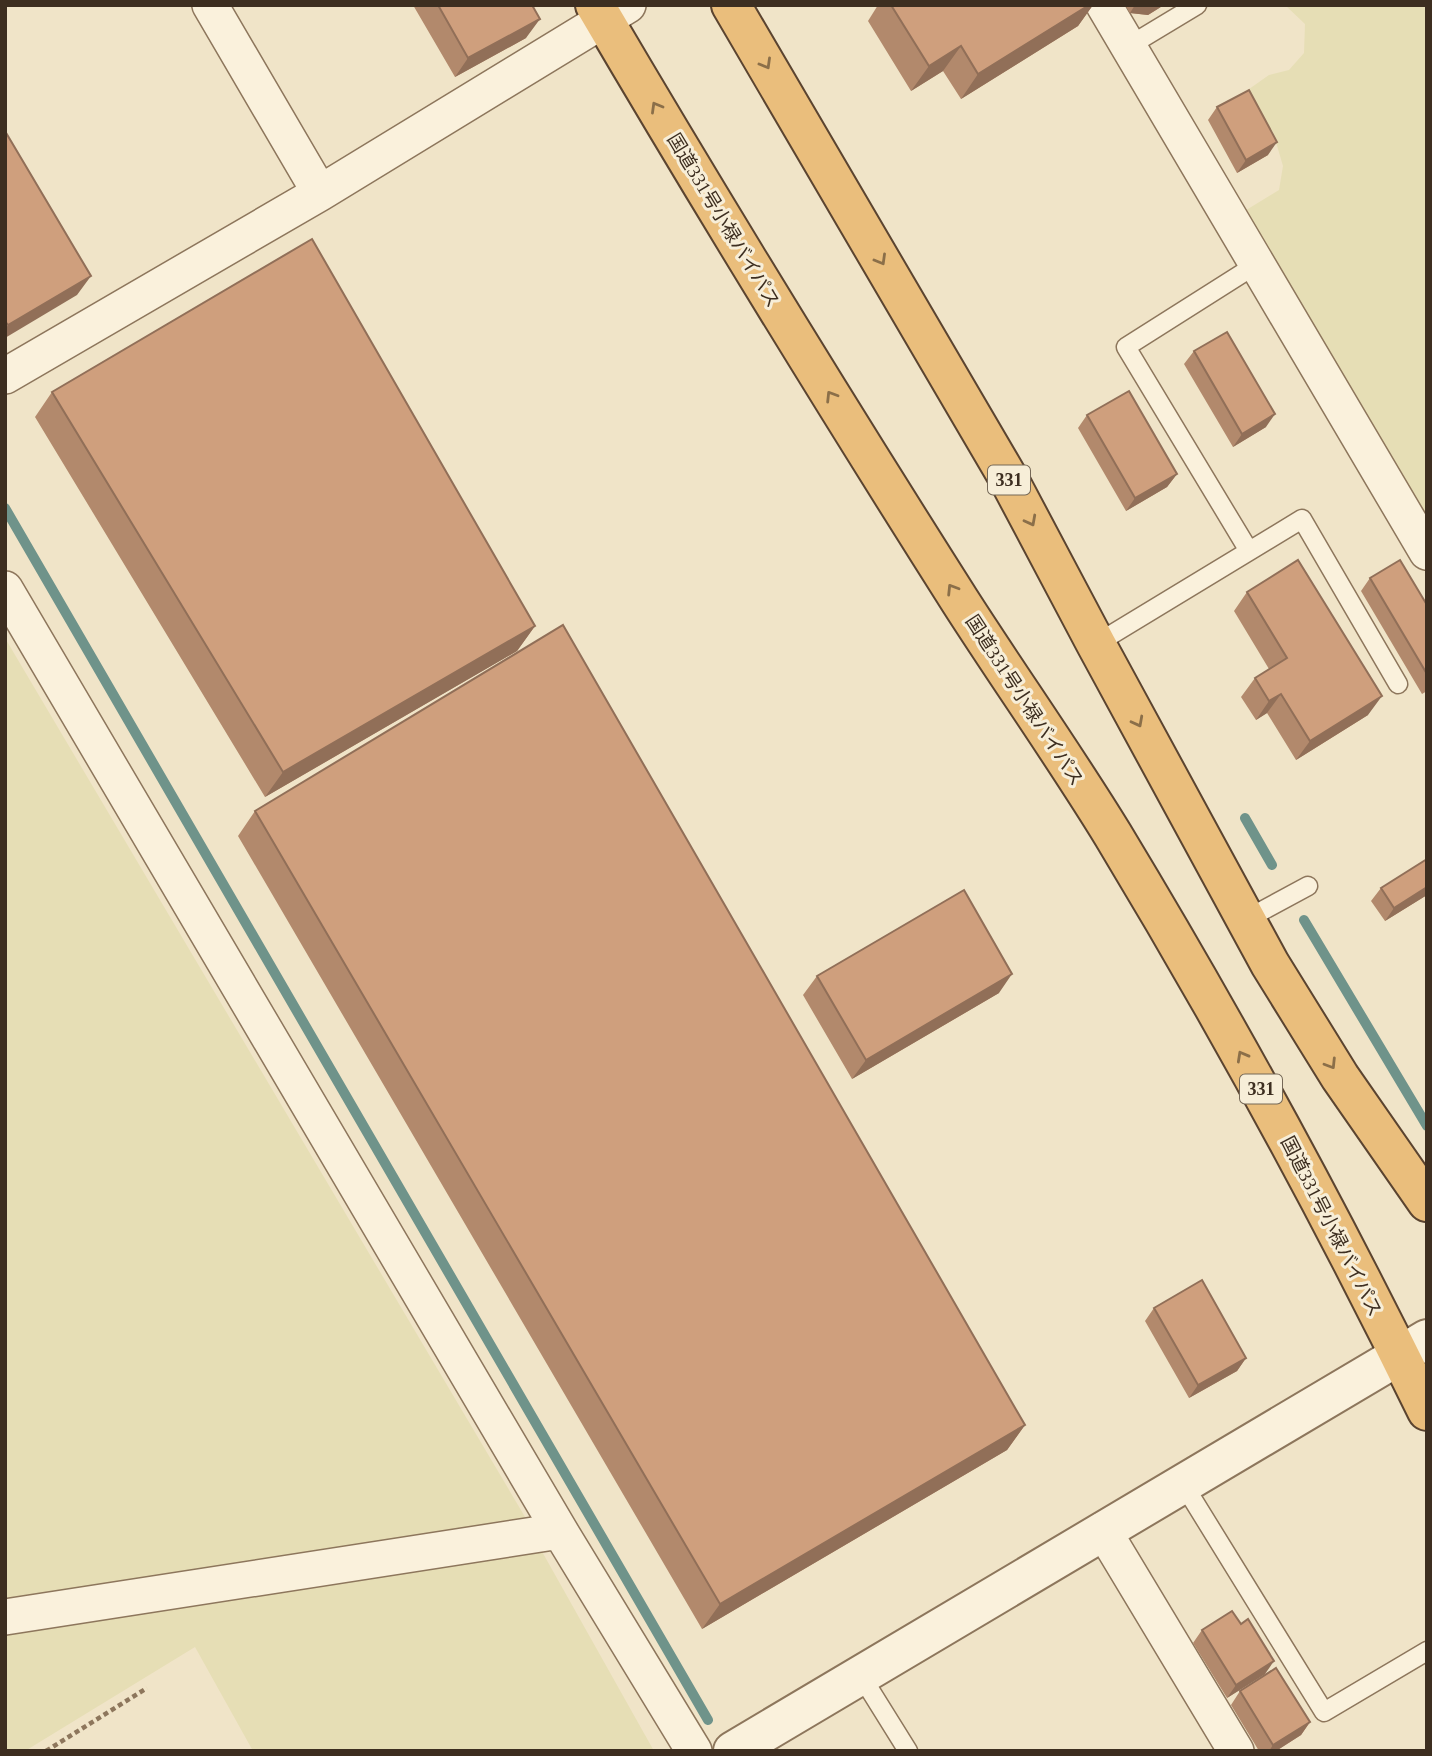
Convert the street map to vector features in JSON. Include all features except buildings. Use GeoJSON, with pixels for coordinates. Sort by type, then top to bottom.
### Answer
{"type":"FeatureCollection","features":[{"type":"Feature","properties":{"kind":"highway","name":"331"},"geometry":{"type":"LineString","coordinates":[[731,5],[1007,476],[1245,920],[1340,1077],[1427,1202]]}},
{"type":"Feature","properties":{"kind":"highway","name":"国道331号小禄バイパス"},"geometry":{"type":"LineString","coordinates":[[609,10],[744,256],[961,603],[1110,830],[1191,965],[1294,1149],[1413,1347],[1427,1411]]}},
{"type":"Feature","properties":{"kind":"street"},"geometry":{"type":"LineString","coordinates":[[210,5],[320,193]]}},
{"type":"Feature","properties":{"kind":"street"},"geometry":{"type":"LineString","coordinates":[[1104,5],[1427,552]]}},
{"type":"Feature","properties":{"kind":"street"},"geometry":{"type":"LineString","coordinates":[[5,376],[320,193],[609,10]]}},
{"type":"Feature","properties":{"kind":"street"},"geometry":{"type":"LineString","coordinates":[[5,589],[560,1531],[694,1751]]}},
{"type":"Feature","properties":{"kind":"street"},"geometry":{"type":"LineString","coordinates":[[733,1751],[1413,1347]]}},
{"type":"Feature","properties":{"kind":"street"},"geometry":{"type":"LineString","coordinates":[[1103,1530],[1237,1751]]}},
{"type":"Feature","properties":{"kind":"street"},"geometry":{"type":"LineString","coordinates":[[5,1617],[560,1531]]}},
{"type":"Feature","properties":{"kind":"lane"},"geometry":{"type":"LineString","coordinates":[[1129,46],[1197,5]]}},
{"type":"Feature","properties":{"kind":"lane"},"geometry":{"type":"LineString","coordinates":[[1248,551],[1126,347],[1257,264]]}},
{"type":"Feature","properties":{"kind":"lane"},"geometry":{"type":"LineString","coordinates":[[1096,645],[1302,519],[1398,684]]}},
{"type":"Feature","properties":{"kind":"lane"},"geometry":{"type":"LineString","coordinates":[[1245,920],[1308,886]]}},
{"type":"Feature","properties":{"kind":"lane"},"geometry":{"type":"LineString","coordinates":[[1182,1482],[1324,1712],[1427,1651]]}},
{"type":"Feature","properties":{"kind":"lane"},"geometry":{"type":"LineString","coordinates":[[860,1674],[908,1751]]}},
{"type":"Feature","properties":{"kind":"path"},"geometry":{"type":"LineString","coordinates":[[46,1751],[148,1688]]}},
{"type":"Feature","properties":{"kind":"shaded area"},"geometry":{"type":"Polygon","coordinates":[[[1285,5],[1427,5],[1427,528],[1238,215],[1279,190],[1283,166],[1273,132],[1242,94],[1269,75],[1289,70],[1304,53],[1305,24],[1285,5]]]}},
{"type":"Feature","properties":{"kind":"shaded area"},"geometry":{"type":"Polygon","coordinates":[[[5,638],[528,1522],[5,1598],[5,638]]]}},
{"type":"Feature","properties":{"kind":"shaded area"},"geometry":{"type":"Polygon","coordinates":[[[540,1548],[654,1751],[253,1751],[195,1647],[25,1751],[5,1751],[5,1632],[540,1548]]]}},
{"type":"Feature","properties":{"kind":"waterway"},"geometry":{"type":"LineString","coordinates":[[5,508],[708,1720]]}},
{"type":"Feature","properties":{"kind":"waterway"},"geometry":{"type":"LineString","coordinates":[[1245,818],[1272,865]]}},
{"type":"Feature","properties":{"kind":"waterway"},"geometry":{"type":"LineString","coordinates":[[1304,920],[1427,1126]]}}]}
